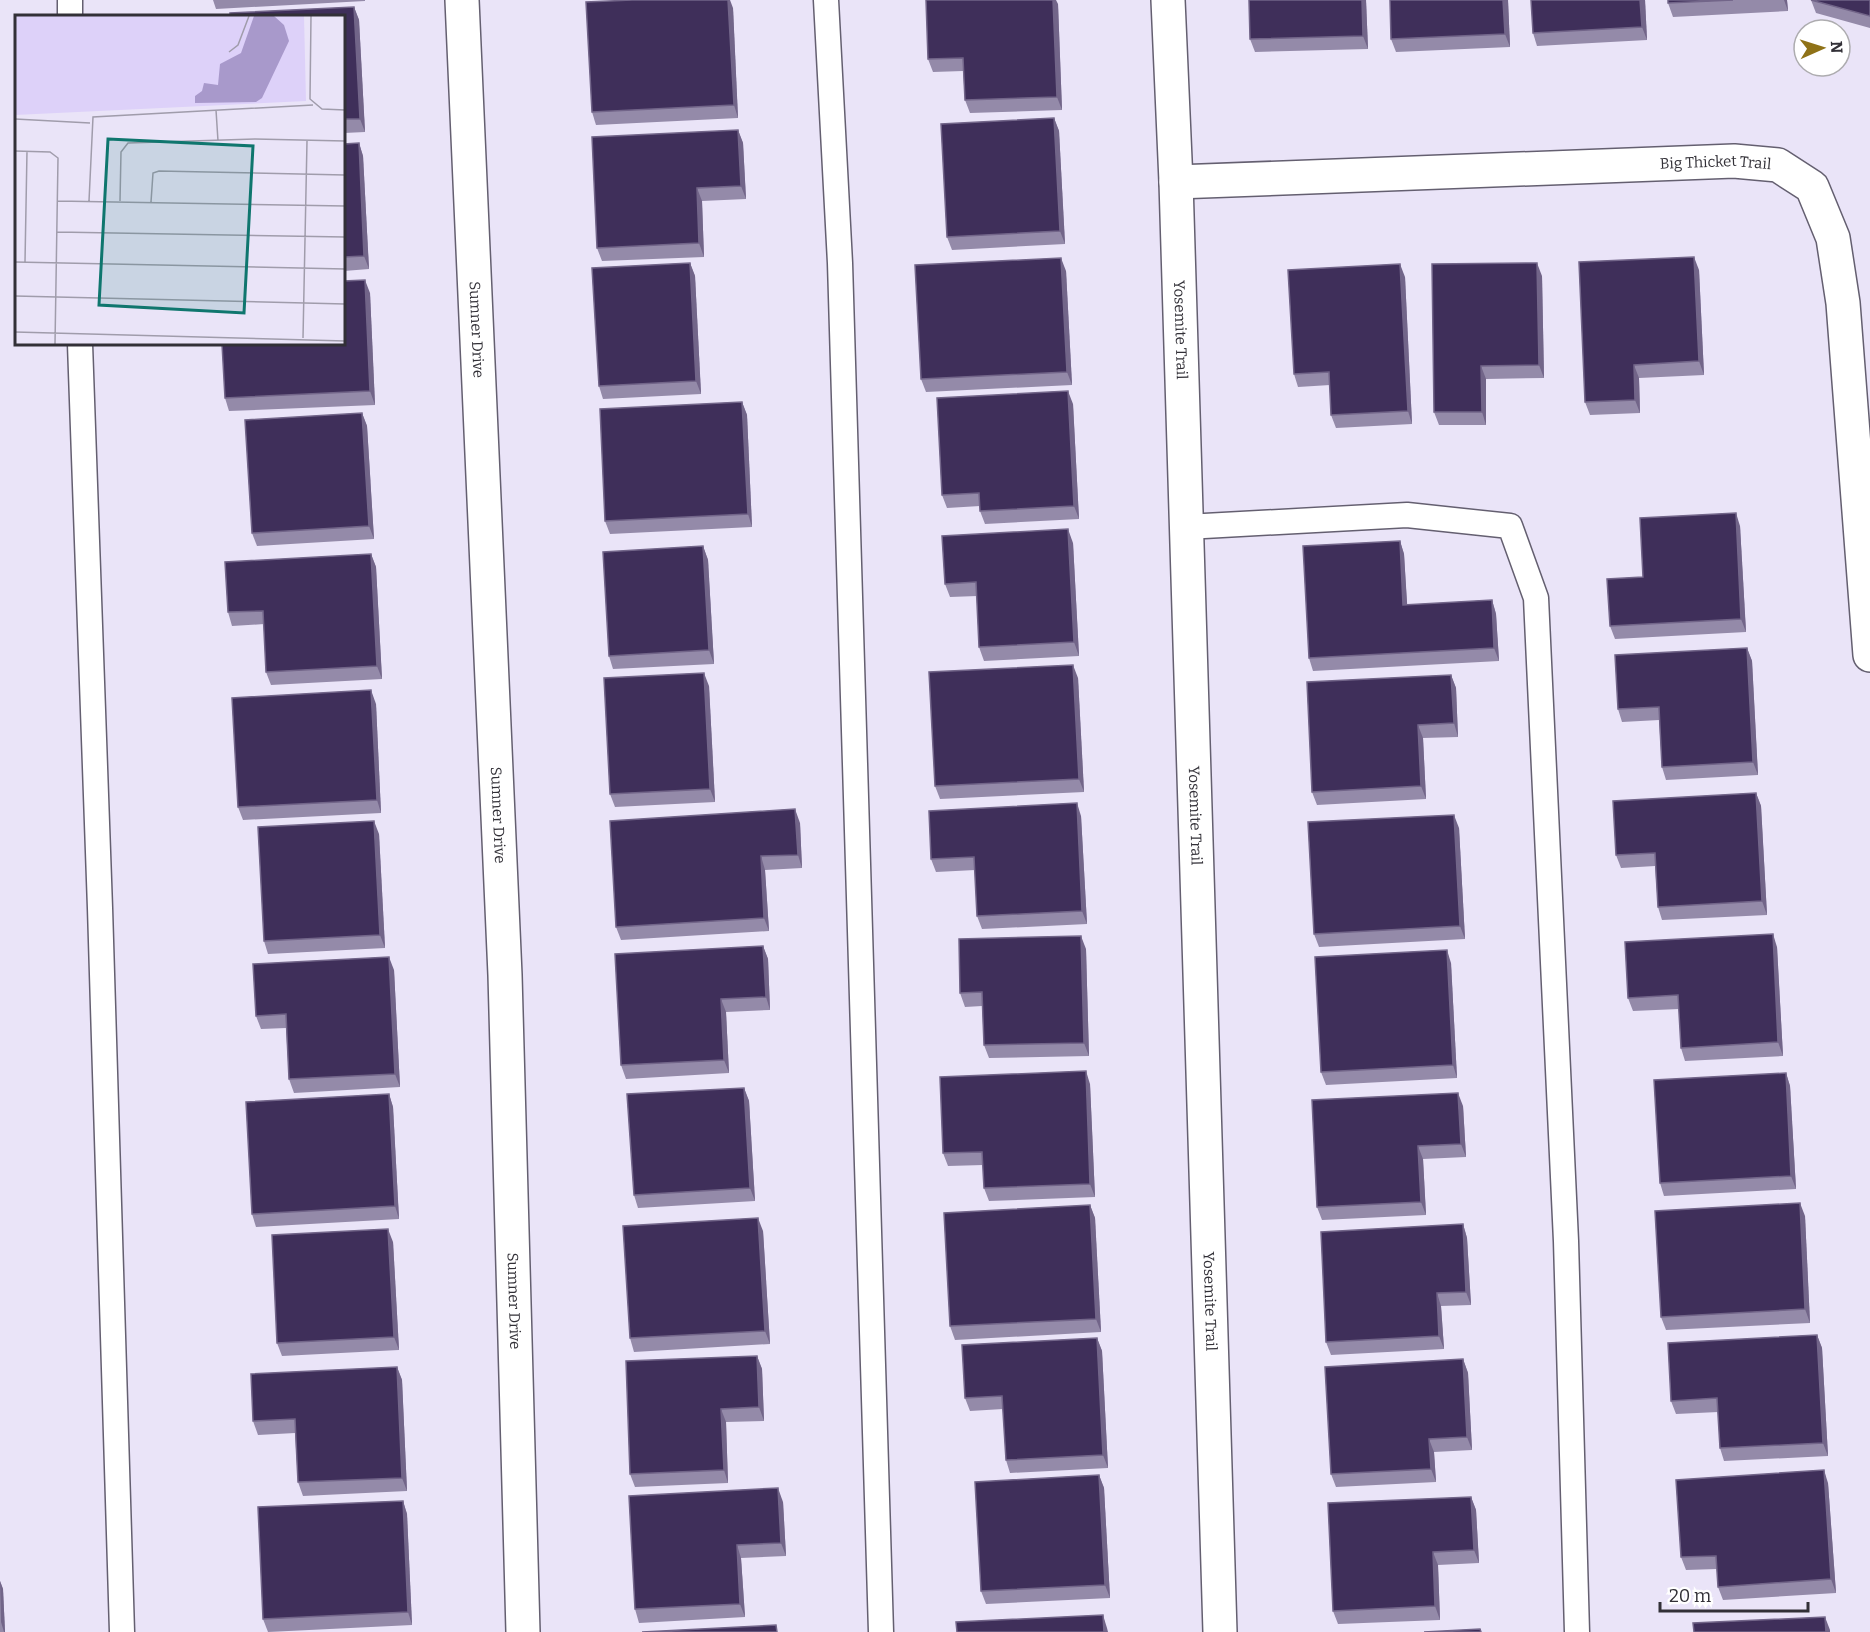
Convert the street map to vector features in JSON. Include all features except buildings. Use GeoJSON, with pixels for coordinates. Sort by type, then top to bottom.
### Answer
{"type":"FeatureCollection","features":[{"type":"Feature","properties":{"kind":"street","name":"Sumner Drive"},"geometry":{"type":"LineString","coordinates":[[462,0],[505,975],[523,1632]]}},
{"type":"Feature","properties":{"kind":"street","name":"Yosemite Trail"},"geometry":{"type":"LineString","coordinates":[[1168,0],[1176,182],[1220,1632]]}},
{"type":"Feature","properties":{"kind":"street","name":"Big Thicket Trail"},"geometry":{"type":"LineString","coordinates":[[1176,182],[1734,161],[1778,165],[1812,187],[1833,238],[1843,303],[1870,655]]}},
{"type":"Feature","properties":{"kind":"lane"},"geometry":{"type":"LineString","coordinates":[[826,0],[840,263],[881,1632]]}},
{"type":"Feature","properties":{"kind":"lane"},"geometry":{"type":"LineString","coordinates":[[80,345],[122,1632]]}},
{"type":"Feature","properties":{"kind":"lane"},"geometry":{"type":"LineString","coordinates":[[1186,527],[1407,515],[1510,526],[1536,598],[1566,1230],[1577,1632]]}}]}
